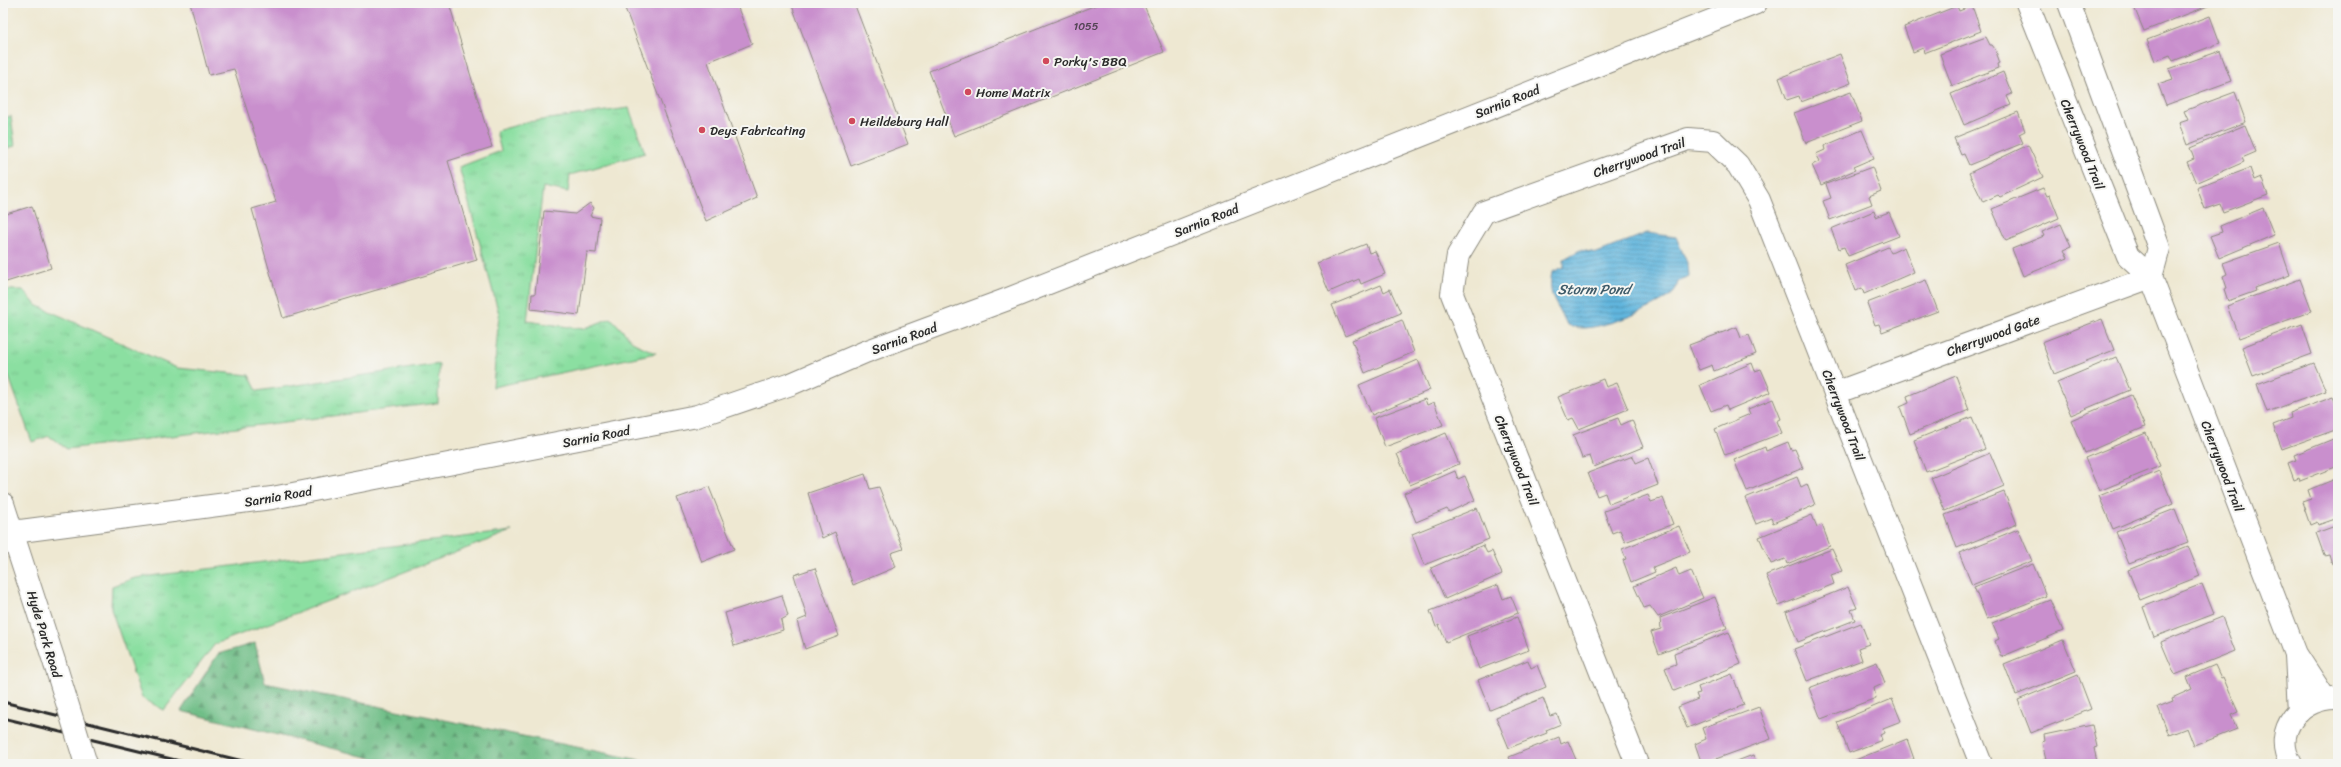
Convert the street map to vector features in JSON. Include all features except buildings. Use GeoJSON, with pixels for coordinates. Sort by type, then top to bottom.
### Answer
{"type":"FeatureCollection","features":[{"type":"Feature","properties":{"kind":"street","name":"Sarnia Road"},"geometry":{"type":"LineString","coordinates":[[13,532],[272,498],[697,416],[790,384],[865,352],[1008,299],[1756,3]]}},
{"type":"Feature","properties":{"kind":"street","name":"Cherrywood Trail"},"geometry":{"type":"LineString","coordinates":[[2027,3],[2128,256],[2151,277],[2296,654],[2331,698]]}},
{"type":"Feature","properties":{"kind":"street"},"geometry":{"type":"LineString","coordinates":[[2069,3],[2159,248],[2151,277]]}},
{"type":"Feature","properties":{"kind":"street","name":"Cherrywood Trail"},"geometry":{"type":"LineString","coordinates":[[1637,764],[1452,294],[1458,255],[1484,212],[1688,138],[1713,141],[1738,165],[1759,200],[1981,764]]}},
{"type":"Feature","properties":{"kind":"street","name":"Cherrywood Gate"},"geometry":{"type":"LineString","coordinates":[[1835,393],[2151,277]]}},
{"type":"Feature","properties":{"kind":"street","name":"Hyde Park Road"},"geometry":{"type":"LineString","coordinates":[[3,504],[86,764]]}},
{"type":"Feature","properties":{"kind":"street","name":"Cherrywood Trail"},"geometry":{"type":"LineString","coordinates":[[2296,654],[2299,712]]}},
{"type":"Feature","properties":{"kind":"street"},"geometry":{"type":"LineString","coordinates":[[2291,764],[2288,758],[2285,738],[2291,720],[2305,705],[2331,698]]}},
{"type":"Feature","properties":{"kind":"green space"},"geometry":{"type":"Polygon","coordinates":[[[629,108],[645,153],[570,175],[568,192],[543,187],[527,321],[583,329],[611,318],[634,343],[656,353],[493,387],[499,314],[459,167],[501,151],[496,131],[528,122],[629,108]]]}},
{"type":"Feature","properties":{"kind":"green space"},"geometry":{"type":"Polygon","coordinates":[[[11,116],[15,146],[3,149],[3,118],[11,116]]]}},
{"type":"Feature","properties":{"kind":"green space"},"geometry":{"type":"Polygon","coordinates":[[[3,290],[23,290],[36,305],[177,368],[249,375],[257,391],[439,364],[438,403],[67,449],[49,436],[32,442],[3,360],[3,290]]]}},
{"type":"Feature","properties":{"kind":"green space"},"geometry":{"type":"Polygon","coordinates":[[[512,531],[215,644],[164,710],[142,698],[111,609],[112,586],[135,578],[512,531]]]}},
{"type":"Feature","properties":{"kind":"green space"},"geometry":{"type":"Polygon","coordinates":[[[255,643],[265,683],[659,764],[395,764],[181,711],[218,654],[255,643]]]}},
{"type":"Feature","properties":{"kind":"water","name":"Storm Pond"},"geometry":{"type":"Polygon","coordinates":[[[1647,233],[1676,237],[1688,265],[1689,276],[1678,282],[1675,291],[1669,297],[1632,316],[1591,327],[1580,328],[1567,325],[1552,295],[1552,272],[1564,267],[1564,259],[1580,250],[1597,253],[1647,233]]]}},
{"type":"Feature","properties":{"kind":"railway"},"geometry":{"type":"LineString","coordinates":[[3,702],[255,764]]}},
{"type":"Feature","properties":{"kind":"railway"},"geometry":{"type":"LineString","coordinates":[[3,718],[192,764]]}},
{"type":"Feature","properties":{"kind":"place","name":"Porky's BBQ"},"geometry":{"type":"Point","coordinates":[1046,61]}},
{"type":"Feature","properties":{"kind":"place","name":"Home Matrix"},"geometry":{"type":"Point","coordinates":[968,92]}},
{"type":"Feature","properties":{"kind":"place","name":"Heildeburg Hall"},"geometry":{"type":"Point","coordinates":[852,121]}},
{"type":"Feature","properties":{"kind":"place","name":"Deys Fabricating"},"geometry":{"type":"Point","coordinates":[702,130]}}]}
